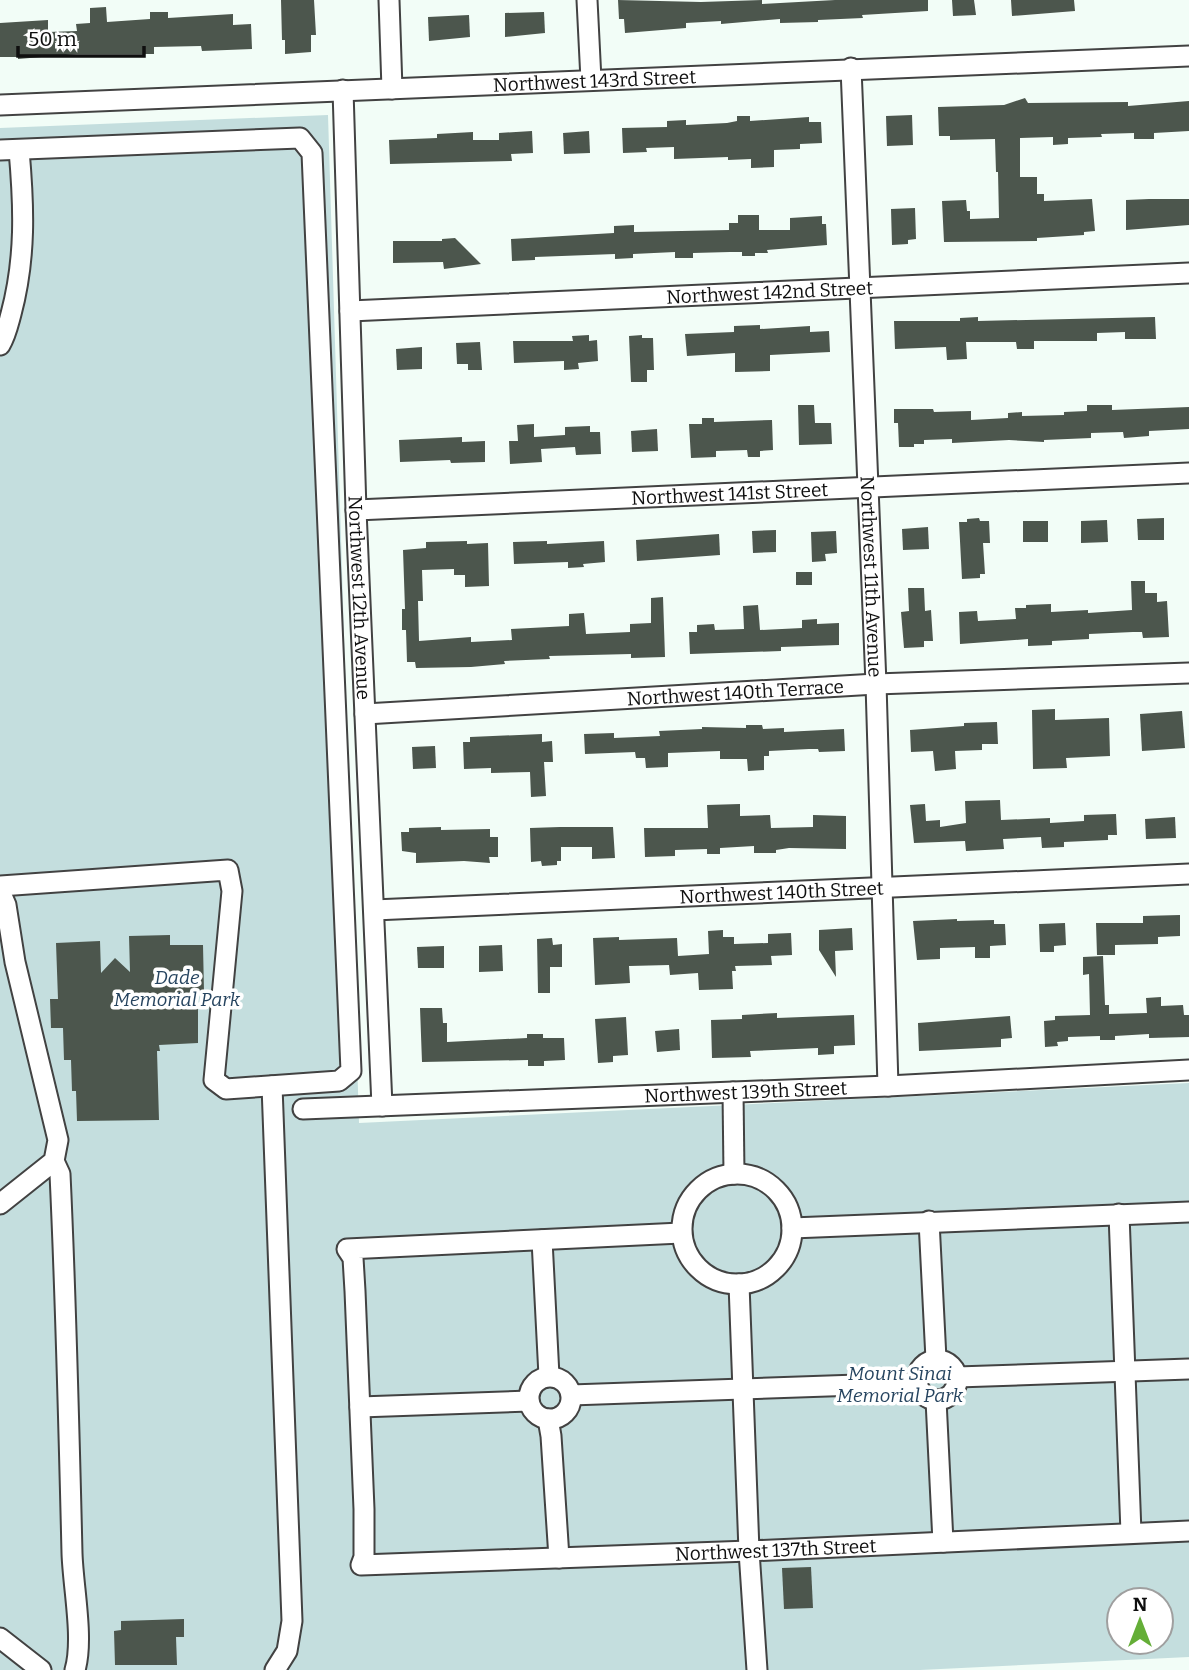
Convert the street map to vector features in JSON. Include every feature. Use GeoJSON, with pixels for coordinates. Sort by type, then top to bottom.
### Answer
{"type":"FeatureCollection","features":[{"type":"Feature","properties":{"kind":"street"},"geometry":{"type":"LineString","coordinates":[[389,0],[392,89]]}},
{"type":"Feature","properties":{"kind":"street"},"geometry":{"type":"LineString","coordinates":[[587,0],[591,80]]}},
{"type":"Feature","properties":{"kind":"street","name":"Northwest 143rd Street"},"geometry":{"type":"LineString","coordinates":[[0,105],[1189,56]]}},
{"type":"Feature","properties":{"kind":"street","name":"Northwest 11th Avenue"},"geometry":{"type":"LineString","coordinates":[[851,68],[876,684],[888,1086]]}},
{"type":"Feature","properties":{"kind":"street","name":"Northwest 12th Avenue"},"geometry":{"type":"LineString","coordinates":[[343,90],[356,510],[383,1105]]}},
{"type":"Feature","properties":{"kind":"street"},"geometry":{"type":"LineString","coordinates":[[0,345],[5,337],[18,288],[24,218],[10,150],[300,138],[312,153],[351,1070],[339,1081],[272,1086],[226,1089],[214,1080],[232,891],[228,870],[0,888],[58,1140],[54,1161],[60,1174],[65,1283],[78,1648],[75,1670]]}},
{"type":"Feature","properties":{"kind":"street","name":"Northwest 142nd Street"},"geometry":{"type":"LineString","coordinates":[[350,311],[1189,273]]}},
{"type":"Feature","properties":{"kind":"street","name":"Northwest 141st Street"},"geometry":{"type":"LineString","coordinates":[[356,510],[1189,473]]}},
{"type":"Feature","properties":{"kind":"street","name":"Northwest 140th Terrace"},"geometry":{"type":"LineString","coordinates":[[365,714],[876,684],[1189,673]]}},
{"type":"Feature","properties":{"kind":"street","name":"Northwest 140th Street"},"geometry":{"type":"LineString","coordinates":[[374,910],[1189,874]]}},
{"type":"Feature","properties":{"kind":"street","name":"Northwest 139th Street"},"geometry":{"type":"LineString","coordinates":[[303,1110],[888,1086],[1189,1070]]}},
{"type":"Feature","properties":{"kind":"street"},"geometry":{"type":"LineString","coordinates":[[272,1086],[292,1621],[287,1651],[275,1670]]}},
{"type":"Feature","properties":{"kind":"street"},"geometry":{"type":"LineString","coordinates":[[733,1092],[734,1174]]}},
{"type":"Feature","properties":{"kind":"street"},"geometry":{"type":"LineString","coordinates":[[0,1204],[54,1161]]}},
{"type":"Feature","properties":{"kind":"street"},"geometry":{"type":"LineString","coordinates":[[734,1174],[756,1177],[775,1189],[788,1207],[792,1228],[789,1249],[777,1267],[760,1280],[739,1284],[718,1281],[700,1270],[687,1253],[681,1233],[685,1211],[696,1193],[713,1180],[734,1174]]}},
{"type":"Feature","properties":{"kind":"street"},"geometry":{"type":"LineString","coordinates":[[792,1228],[1189,1212]]}},
{"type":"Feature","properties":{"kind":"street"},"geometry":{"type":"LineString","coordinates":[[1119,1214],[1131,1533]]}},
{"type":"Feature","properties":{"kind":"street"},"geometry":{"type":"LineString","coordinates":[[929,1221],[936,1359]]}},
{"type":"Feature","properties":{"kind":"street"},"geometry":{"type":"LineString","coordinates":[[528,1401],[360,1407],[353,1258],[347,1250],[681,1233]]}},
{"type":"Feature","properties":{"kind":"street"},"geometry":{"type":"LineString","coordinates":[[542,1240],[549,1376]]}},
{"type":"Feature","properties":{"kind":"street"},"geometry":{"type":"LineString","coordinates":[[739,1284],[749,1551],[757,1670]]}},
{"type":"Feature","properties":{"kind":"street"},"geometry":{"type":"LineString","coordinates":[[936,1359],[950,1364],[957,1377],[954,1391],[949,1396],[936,1400],[923,1395],[916,1383],[923,1365],[936,1359]]}},
{"type":"Feature","properties":{"kind":"street"},"geometry":{"type":"LineString","coordinates":[[957,1377],[1189,1369]]}},
{"type":"Feature","properties":{"kind":"street"},"geometry":{"type":"LineString","coordinates":[[549,1376],[564,1381],[571,1395],[567,1410],[561,1416],[548,1419],[535,1413],[528,1401],[528,1394],[535,1382],[549,1376]]}},
{"type":"Feature","properties":{"kind":"street"},"geometry":{"type":"LineString","coordinates":[[571,1395],[916,1383]]}},
{"type":"Feature","properties":{"kind":"street"},"geometry":{"type":"LineString","coordinates":[[936,1400],[943,1542]]}},
{"type":"Feature","properties":{"kind":"street","name":"Northwest 137th Street"},"geometry":{"type":"LineString","coordinates":[[360,1407],[365,1556],[361,1565],[1189,1531]]}},
{"type":"Feature","properties":{"kind":"street"},"geometry":{"type":"LineString","coordinates":[[548,1419],[559,1558]]}},
{"type":"Feature","properties":{"kind":"street"},"geometry":{"type":"LineString","coordinates":[[0,1638],[41,1670]]}},
{"type":"Feature","properties":{"kind":"green space"},"geometry":{"type":"Polygon","coordinates":[[[328,115],[359,1123],[1189,1083],[1189,1657],[920,1670],[0,1670],[0,128],[328,115]]]}},
{"type":"Feature","properties":{"kind":"building"},"geometry":{"type":"Polygon","coordinates":[[[281,0],[314,0],[316,35],[311,35],[311,52],[285,54],[281,0]]]}},
{"type":"Feature","properties":{"kind":"building"},"geometry":{"type":"Polygon","coordinates":[[[618,0],[762,0],[762,4],[835,0],[928,0],[928,11],[862,15],[863,18],[818,22],[780,23],[780,19],[721,24],[721,21],[686,23],[686,28],[625,33],[624,19],[619,19],[618,0]]]}},
{"type":"Feature","properties":{"kind":"building"},"geometry":{"type":"Polygon","coordinates":[[[952,0],[974,0],[976,15],[953,16],[952,0]]]}},
{"type":"Feature","properties":{"kind":"building"},"geometry":{"type":"Polygon","coordinates":[[[1011,0],[1074,0],[1075,11],[1012,16],[1011,0]]]}},
{"type":"Feature","properties":{"kind":"building"},"geometry":{"type":"Polygon","coordinates":[[[106,7],[107,22],[150,19],[150,12],[168,12],[168,18],[233,14],[233,25],[251,24],[252,49],[202,51],[201,46],[154,47],[154,54],[77,54],[18,59],[0,57],[0,23],[48,20],[48,32],[77,31],[76,24],[90,23],[90,8],[106,7]]]}},
{"type":"Feature","properties":{"kind":"building"},"geometry":{"type":"Polygon","coordinates":[[[544,12],[545,33],[505,37],[505,13],[544,12]]]}},
{"type":"Feature","properties":{"kind":"building"},"geometry":{"type":"Polygon","coordinates":[[[469,15],[470,37],[429,41],[428,17],[469,15]]]}},
{"type":"Feature","properties":{"kind":"building"},"geometry":{"type":"Polygon","coordinates":[[[1025,98],[1028,103],[1128,102],[1128,106],[1189,101],[1189,131],[1154,133],[1154,139],[1134,139],[1134,133],[1101,134],[1102,137],[1068,138],[1068,144],[1053,145],[1053,137],[1020,138],[1020,177],[1037,177],[1037,194],[1044,194],[1044,201],[1092,199],[1095,231],[1084,232],[1084,235],[1037,238],[1037,241],[944,242],[942,201],[966,200],[970,219],[999,218],[998,172],[995,139],[950,140],[950,136],[939,136],[938,107],[1004,105],[1025,98]]]}},
{"type":"Feature","properties":{"kind":"building"},"geometry":{"type":"Polygon","coordinates":[[[912,115],[913,145],[887,146],[886,116],[912,115]]]}},
{"type":"Feature","properties":{"kind":"building"},"geometry":{"type":"Polygon","coordinates":[[[737,116],[750,116],[750,121],[809,117],[809,122],[821,122],[822,143],[800,144],[800,149],[774,150],[774,167],[751,168],[751,159],[728,160],[728,157],[674,159],[674,147],[646,148],[647,152],[623,153],[622,128],[667,127],[667,121],[686,120],[686,125],[727,123],[737,121],[737,116]]]}},
{"type":"Feature","properties":{"kind":"building"},"geometry":{"type":"Polygon","coordinates":[[[532,131],[533,153],[511,154],[512,161],[390,164],[389,140],[437,138],[437,134],[473,132],[473,140],[499,140],[499,133],[532,131]]]}},
{"type":"Feature","properties":{"kind":"building"},"geometry":{"type":"Polygon","coordinates":[[[589,131],[590,153],[564,154],[563,133],[589,131]]]}},
{"type":"Feature","properties":{"kind":"building"},"geometry":{"type":"Polygon","coordinates":[[[1189,199],[1189,225],[1126,230],[1126,200],[1189,199]]]}},
{"type":"Feature","properties":{"kind":"building"},"geometry":{"type":"Polygon","coordinates":[[[915,208],[916,239],[908,240],[908,244],[892,245],[891,209],[915,208]]]}},
{"type":"Feature","properties":{"kind":"building"},"geometry":{"type":"Polygon","coordinates":[[[738,215],[759,215],[759,230],[790,230],[790,218],[822,216],[822,224],[826,224],[827,245],[767,250],[768,253],[755,253],[755,256],[730,252],[693,253],[693,258],[675,258],[675,252],[633,254],[633,258],[615,259],[615,254],[535,257],[535,260],[512,261],[511,239],[614,233],[614,226],[634,225],[634,232],[729,230],[729,223],[738,223],[738,215]]]}},
{"type":"Feature","properties":{"kind":"building"},"geometry":{"type":"Polygon","coordinates":[[[455,238],[481,264],[444,269],[443,262],[393,263],[393,241],[442,241],[455,238]]]}},
{"type":"Feature","properties":{"kind":"building"},"geometry":{"type":"Polygon","coordinates":[[[978,317],[978,321],[1155,317],[1156,339],[1125,339],[1125,332],[1097,333],[1097,341],[1034,341],[1034,349],[1017,349],[1016,342],[966,342],[967,359],[947,360],[946,347],[895,349],[894,321],[960,321],[960,318],[978,317]]]}},
{"type":"Feature","properties":{"kind":"building"},"geometry":{"type":"Polygon","coordinates":[[[760,325],[760,329],[810,326],[810,332],[829,331],[830,352],[770,355],[770,371],[735,372],[735,353],[687,356],[685,334],[734,332],[734,326],[760,325]]]}},
{"type":"Feature","properties":{"kind":"building"},"geometry":{"type":"Polygon","coordinates":[[[589,335],[589,341],[597,340],[598,361],[578,363],[579,369],[564,370],[564,361],[514,363],[513,341],[573,341],[572,336],[589,335]]]}},
{"type":"Feature","properties":{"kind":"building"},"geometry":{"type":"Polygon","coordinates":[[[642,335],[642,338],[653,338],[654,370],[647,370],[647,382],[631,382],[629,336],[642,335]]]}},
{"type":"Feature","properties":{"kind":"building"},"geometry":{"type":"Polygon","coordinates":[[[480,342],[482,370],[468,370],[468,364],[457,364],[456,343],[480,342]]]}},
{"type":"Feature","properties":{"kind":"building"},"geometry":{"type":"Polygon","coordinates":[[[422,347],[422,369],[397,370],[396,349],[422,347]]]}},
{"type":"Feature","properties":{"kind":"building"},"geometry":{"type":"Polygon","coordinates":[[[798,405],[814,405],[815,423],[831,423],[832,444],[799,445],[798,405]]]}},
{"type":"Feature","properties":{"kind":"building"},"geometry":{"type":"Polygon","coordinates":[[[1087,405],[1112,405],[1112,410],[1189,407],[1189,429],[1149,431],[1149,436],[1124,438],[1123,432],[1091,433],[1091,438],[1044,442],[1009,440],[952,443],[952,439],[924,440],[924,444],[914,444],[914,447],[899,447],[898,423],[894,423],[894,409],[971,411],[971,420],[1008,418],[1008,413],[1022,412],[1022,416],[1064,415],[1064,412],[1087,411],[1087,405]]]}},
{"type":"Feature","properties":{"kind":"building"},"geometry":{"type":"Polygon","coordinates":[[[702,418],[714,418],[714,422],[772,420],[773,450],[760,451],[760,457],[748,457],[747,450],[716,451],[716,457],[691,458],[689,424],[702,424],[702,418]]]}},
{"type":"Feature","properties":{"kind":"building"},"geometry":{"type":"Polygon","coordinates":[[[534,424],[534,437],[565,435],[565,427],[590,426],[590,432],[600,432],[601,454],[576,455],[575,447],[541,449],[542,462],[510,464],[509,441],[518,441],[517,425],[534,424]]]}},
{"type":"Feature","properties":{"kind":"building"},"geometry":{"type":"Polygon","coordinates":[[[657,429],[658,451],[632,452],[631,431],[657,429]]]}},
{"type":"Feature","properties":{"kind":"building"},"geometry":{"type":"Polygon","coordinates":[[[462,437],[462,442],[485,441],[485,462],[400,462],[399,440],[462,437]]]}},
{"type":"Feature","properties":{"kind":"building"},"geometry":{"type":"Polygon","coordinates":[[[979,518],[980,521],[989,521],[990,543],[983,543],[985,574],[980,574],[980,578],[962,579],[959,522],[979,518]]]}},
{"type":"Feature","properties":{"kind":"building"},"geometry":{"type":"Polygon","coordinates":[[[1164,518],[1164,540],[1138,540],[1137,519],[1164,518]]]}},
{"type":"Feature","properties":{"kind":"building"},"geometry":{"type":"Polygon","coordinates":[[[1107,520],[1108,542],[1081,543],[1081,521],[1107,520]]]}},
{"type":"Feature","properties":{"kind":"building"},"geometry":{"type":"Polygon","coordinates":[[[1023,521],[1048,521],[1048,542],[1023,542],[1023,521]]]}},
{"type":"Feature","properties":{"kind":"building"},"geometry":{"type":"Polygon","coordinates":[[[928,527],[929,549],[903,550],[902,529],[928,527]]]}},
{"type":"Feature","properties":{"kind":"building"},"geometry":{"type":"Polygon","coordinates":[[[776,530],[776,552],[753,553],[752,531],[776,530]]]}},
{"type":"Feature","properties":{"kind":"building"},"geometry":{"type":"Polygon","coordinates":[[[836,531],[837,553],[825,554],[826,561],[812,562],[811,532],[836,531]]]}},
{"type":"Feature","properties":{"kind":"building"},"geometry":{"type":"Polygon","coordinates":[[[719,534],[720,555],[637,561],[636,540],[719,534]]]}},
{"type":"Feature","properties":{"kind":"building"},"geometry":{"type":"Polygon","coordinates":[[[467,541],[467,544],[488,543],[489,586],[465,587],[465,575],[454,575],[454,569],[422,570],[423,601],[418,601],[419,641],[471,637],[471,642],[512,640],[511,629],[569,626],[569,614],[584,613],[586,634],[630,632],[630,624],[651,623],[651,598],[663,597],[665,657],[631,658],[631,654],[549,656],[550,659],[504,661],[505,664],[416,668],[415,662],[407,662],[406,630],[402,630],[402,609],[405,609],[403,550],[426,548],[426,542],[467,541]]]}},
{"type":"Feature","properties":{"kind":"building"},"geometry":{"type":"Polygon","coordinates":[[[547,541],[547,544],[604,541],[605,562],[568,568],[568,562],[514,564],[513,542],[547,541]]]}},
{"type":"Feature","properties":{"kind":"building"},"geometry":{"type":"Polygon","coordinates":[[[796,572],[812,572],[812,585],[796,585],[796,572]]]}},
{"type":"Feature","properties":{"kind":"building"},"geometry":{"type":"Polygon","coordinates":[[[1131,581],[1145,581],[1145,593],[1157,593],[1157,602],[1167,601],[1169,637],[1143,638],[1142,632],[1133,632],[1089,634],[1089,639],[1052,641],[1052,645],[1028,646],[1028,639],[960,644],[959,612],[977,611],[978,621],[1016,619],[1015,608],[1026,608],[1026,605],[1051,604],[1051,612],[1132,610],[1131,581]]]}},
{"type":"Feature","properties":{"kind":"building"},"geometry":{"type":"Polygon","coordinates":[[[908,588],[924,588],[925,611],[931,610],[933,641],[924,641],[924,647],[904,648],[901,612],[909,611],[908,588]]]}},
{"type":"Feature","properties":{"kind":"building"},"geometry":{"type":"Polygon","coordinates":[[[758,605],[760,630],[802,628],[802,620],[817,619],[817,624],[839,623],[839,645],[781,647],[781,651],[690,654],[689,632],[697,632],[697,625],[714,624],[715,630],[744,629],[743,606],[758,605]]]}},
{"type":"Feature","properties":{"kind":"building"},"geometry":{"type":"Polygon","coordinates":[[[1055,709],[1055,720],[1109,718],[1110,756],[1066,758],[1067,768],[1033,769],[1032,710],[1055,709]]]}},
{"type":"Feature","properties":{"kind":"building"},"geometry":{"type":"Polygon","coordinates":[[[1182,711],[1185,748],[1142,751],[1140,714],[1182,711]]]}},
{"type":"Feature","properties":{"kind":"building"},"geometry":{"type":"Polygon","coordinates":[[[997,722],[998,744],[982,744],[982,750],[955,751],[956,769],[935,771],[933,751],[911,752],[910,730],[997,722]]]}},
{"type":"Feature","properties":{"kind":"building"},"geometry":{"type":"Polygon","coordinates":[[[746,725],[762,725],[763,729],[784,728],[784,732],[844,729],[845,751],[769,751],[769,756],[764,756],[764,770],[748,771],[747,759],[720,759],[720,751],[668,753],[668,767],[646,768],[645,758],[636,758],[635,752],[585,754],[584,734],[614,733],[614,738],[660,736],[659,731],[702,727],[746,728],[746,725]]]}},
{"type":"Feature","properties":{"kind":"building"},"geometry":{"type":"Polygon","coordinates":[[[542,734],[542,742],[552,741],[553,762],[544,762],[546,796],[531,797],[530,772],[491,773],[491,768],[464,769],[463,742],[470,742],[470,737],[542,734]]]}},
{"type":"Feature","properties":{"kind":"building"},"geometry":{"type":"Polygon","coordinates":[[[435,746],[436,768],[413,769],[412,747],[435,746]]]}},
{"type":"Feature","properties":{"kind":"building"},"geometry":{"type":"Polygon","coordinates":[[[1000,800],[1001,820],[1050,818],[1050,823],[1084,821],[1084,815],[1116,814],[1117,835],[1108,835],[1108,840],[1064,842],[1064,847],[1042,848],[1041,837],[1003,839],[1004,849],[966,851],[965,841],[914,843],[910,805],[925,804],[926,821],[940,820],[940,827],[966,823],[965,801],[1000,800]]]}},
{"type":"Feature","properties":{"kind":"building"},"geometry":{"type":"Polygon","coordinates":[[[740,804],[740,816],[770,815],[771,828],[813,827],[813,815],[846,816],[846,849],[789,848],[776,850],[776,853],[754,853],[754,846],[720,848],[720,854],[707,854],[707,849],[675,850],[675,856],[645,857],[644,828],[708,828],[707,805],[740,804]]]}},
{"type":"Feature","properties":{"kind":"building"},"geometry":{"type":"Polygon","coordinates":[[[1175,817],[1176,838],[1146,839],[1145,819],[1175,817]]]}},
{"type":"Feature","properties":{"kind":"building"},"geometry":{"type":"Polygon","coordinates":[[[441,827],[441,830],[490,829],[490,837],[498,837],[498,857],[489,857],[490,863],[416,863],[416,853],[402,851],[401,832],[409,832],[409,828],[441,827]]]}},
{"type":"Feature","properties":{"kind":"building"},"geometry":{"type":"Polygon","coordinates":[[[613,827],[615,858],[592,859],[592,847],[561,847],[561,861],[557,861],[557,865],[542,866],[541,861],[531,862],[530,828],[613,827]]]}},
{"type":"Feature","properties":{"kind":"building"},"geometry":{"type":"Polygon","coordinates":[[[1180,915],[1180,936],[1158,937],[1158,944],[1115,945],[1115,955],[1097,955],[1096,923],[1143,923],[1143,916],[1180,915]]]}},
{"type":"Feature","properties":{"kind":"building"},"geometry":{"type":"Polygon","coordinates":[[[994,920],[994,924],[1005,924],[1006,945],[990,946],[990,958],[975,958],[975,947],[940,948],[940,959],[917,960],[913,921],[994,920]]]}},
{"type":"Feature","properties":{"kind":"building"},"geometry":{"type":"Polygon","coordinates":[[[1065,923],[1066,945],[1054,946],[1054,952],[1040,952],[1039,924],[1065,923]]]}},
{"type":"Feature","properties":{"kind":"building"},"geometry":{"type":"Polygon","coordinates":[[[852,928],[853,950],[835,951],[836,977],[819,950],[819,930],[852,928]]]}},
{"type":"Feature","properties":{"kind":"building"},"geometry":{"type":"Polygon","coordinates":[[[723,930],[723,937],[734,937],[734,944],[768,943],[768,934],[791,933],[792,955],[771,956],[772,965],[735,966],[736,971],[732,971],[733,989],[699,990],[698,973],[670,975],[669,965],[629,966],[630,983],[595,985],[593,938],[677,938],[678,956],[709,954],[708,931],[723,930]]]}},
{"type":"Feature","properties":{"kind":"building"},"geometry":{"type":"Polygon","coordinates":[[[170,935],[170,945],[203,945],[204,992],[198,992],[198,1043],[159,1045],[159,1120],[77,1121],[71,1060],[64,1060],[63,1028],[51,1028],[50,999],[58,999],[56,943],[100,941],[101,973],[115,958],[130,972],[129,936],[170,935]]]}},
{"type":"Feature","properties":{"kind":"building"},"geometry":{"type":"Polygon","coordinates":[[[552,938],[553,945],[562,944],[562,967],[550,967],[550,993],[538,993],[537,939],[552,938]]]}},
{"type":"Feature","properties":{"kind":"building"},"geometry":{"type":"Polygon","coordinates":[[[502,945],[503,971],[479,972],[479,946],[502,945]]]}},
{"type":"Feature","properties":{"kind":"building"},"geometry":{"type":"Polygon","coordinates":[[[444,946],[444,968],[418,968],[417,947],[444,946]]]}},
{"type":"Feature","properties":{"kind":"building"},"geometry":{"type":"Polygon","coordinates":[[[1103,956],[1105,1005],[1109,1005],[1109,1014],[1147,1013],[1146,998],[1161,997],[1161,1006],[1183,1005],[1184,1015],[1189,1015],[1189,1037],[1149,1038],[1149,1034],[1115,1036],[1115,1040],[1100,1040],[1100,1036],[1068,1037],[1068,1041],[1057,1042],[1058,1046],[1045,1047],[1044,1021],[1055,1020],[1055,1016],[1090,1015],[1089,974],[1083,975],[1083,957],[1103,956]]]}},
{"type":"Feature","properties":{"kind":"building"},"geometry":{"type":"Polygon","coordinates":[[[420,1008],[442,1008],[443,1023],[447,1023],[447,1042],[527,1038],[527,1034],[543,1034],[543,1038],[564,1038],[565,1060],[544,1061],[544,1066],[528,1066],[528,1060],[422,1062],[420,1008]]]}},
{"type":"Feature","properties":{"kind":"building"},"geometry":{"type":"Polygon","coordinates":[[[777,1013],[777,1018],[854,1015],[855,1045],[834,1046],[834,1054],[818,1055],[818,1048],[750,1051],[751,1057],[712,1058],[711,1020],[742,1019],[742,1015],[777,1013]]]}},
{"type":"Feature","properties":{"kind":"building"},"geometry":{"type":"Polygon","coordinates":[[[1010,1016],[1012,1038],[1001,1039],[1001,1047],[919,1051],[918,1023],[1010,1016]]]}},
{"type":"Feature","properties":{"kind":"building"},"geometry":{"type":"Polygon","coordinates":[[[626,1017],[628,1055],[613,1056],[613,1062],[598,1063],[595,1019],[626,1017]]]}},
{"type":"Feature","properties":{"kind":"building"},"geometry":{"type":"Polygon","coordinates":[[[679,1029],[680,1050],[657,1052],[655,1031],[679,1029]]]}},
{"type":"Feature","properties":{"kind":"building"},"geometry":{"type":"Polygon","coordinates":[[[811,1567],[813,1608],[784,1609],[782,1568],[811,1567]]]}},
{"type":"Feature","properties":{"kind":"building"},"geometry":{"type":"Polygon","coordinates":[[[184,1619],[184,1637],[176,1637],[177,1665],[115,1665],[114,1631],[121,1630],[121,1621],[184,1619]]]}},
{"type":"Feature","properties":{"kind":"park label","name":"Dade Memorial Park"},"geometry":{"type":"Point","coordinates":[177,988]}},
{"type":"Feature","properties":{"kind":"park label","name":"Mount Sinai Memorial Park"},"geometry":{"type":"Point","coordinates":[900,1384]}}]}
